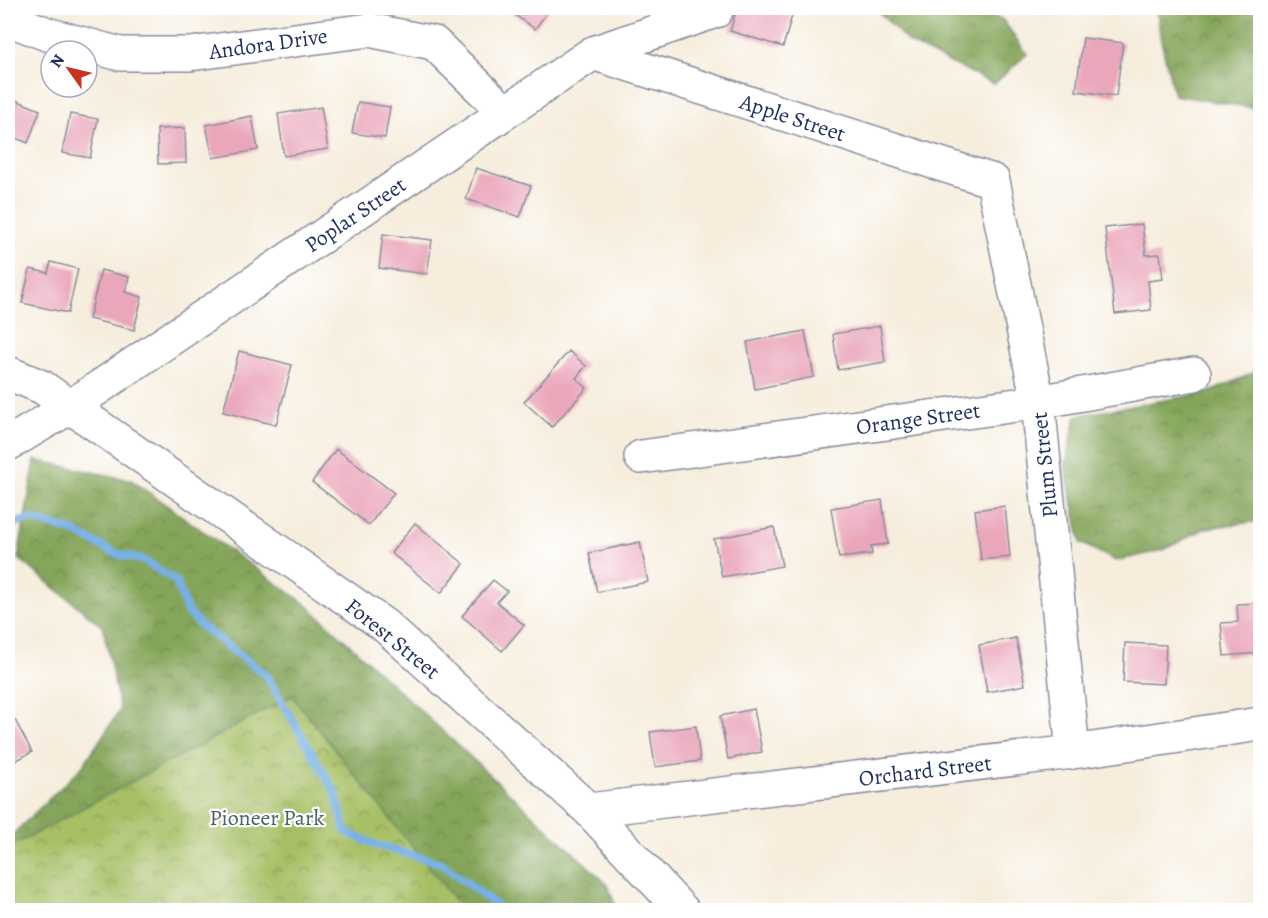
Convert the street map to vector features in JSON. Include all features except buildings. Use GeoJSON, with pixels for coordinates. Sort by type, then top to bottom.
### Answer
{"type":"FeatureCollection","features":[{"type":"Feature","properties":{"kind":"street","name":"Poplar Street"},"geometry":{"type":"LineString","coordinates":[[8,444],[70,407],[593,53],[716,11]]}},
{"type":"Feature","properties":{"kind":"street","name":"Andora Drive"},"geometry":{"type":"LineString","coordinates":[[8,19],[47,34],[120,54],[190,54],[369,30],[434,43],[505,112]]}},
{"type":"Feature","properties":{"kind":"street","name":"Apple Street"},"geometry":{"type":"LineString","coordinates":[[593,53],[993,181]]}},
{"type":"Feature","properties":{"kind":"street","name":"Plum Street"},"geometry":{"type":"LineString","coordinates":[[993,181],[1038,402],[1073,752]]}},
{"type":"Feature","properties":{"kind":"street","name":"Forest Street"},"geometry":{"type":"LineString","coordinates":[[8,373],[42,387],[384,625],[589,810],[682,910]]}},
{"type":"Feature","properties":{"kind":"street","name":"Orange Street"},"geometry":{"type":"LineString","coordinates":[[641,457],[1038,402],[1194,374]]}},
{"type":"Feature","properties":{"kind":"street","name":"Orchard Street"},"geometry":{"type":"LineString","coordinates":[[589,810],[1073,752],[1260,724]]}},
{"type":"Feature","properties":{"kind":"green space"},"geometry":{"type":"Polygon","coordinates":[[[875,8],[973,8],[1002,19],[1027,54],[994,84],[909,43],[875,8]]]}},
{"type":"Feature","properties":{"kind":"green space"},"geometry":{"type":"Polygon","coordinates":[[[1157,8],[1260,8],[1260,109],[1174,95],[1160,36],[1157,8]]]}},
{"type":"Feature","properties":{"kind":"green space"},"geometry":{"type":"Polygon","coordinates":[[[1260,370],[1260,521],[1206,528],[1163,550],[1116,561],[1081,543],[1065,467],[1076,416],[1210,392],[1260,370]]]}},
{"type":"Feature","properties":{"kind":"green space"},"geometry":{"type":"Polygon","coordinates":[[[35,460],[131,480],[307,605],[608,885],[617,910],[8,910],[8,839],[82,767],[120,710],[103,627],[18,558],[35,460]]]}},
{"type":"Feature","properties":{"kind":"green space","name":"Pioneer Park"},"geometry":{"type":"Polygon","coordinates":[[[292,696],[463,910],[8,910],[8,848],[292,696]]]}},
{"type":"Feature","properties":{"kind":"waterway"},"geometry":{"type":"LineString","coordinates":[[8,525],[30,519],[70,530],[117,554],[143,560],[176,581],[187,611],[201,626],[266,675],[335,792],[346,832],[376,845],[441,863],[502,910]]}}]}
